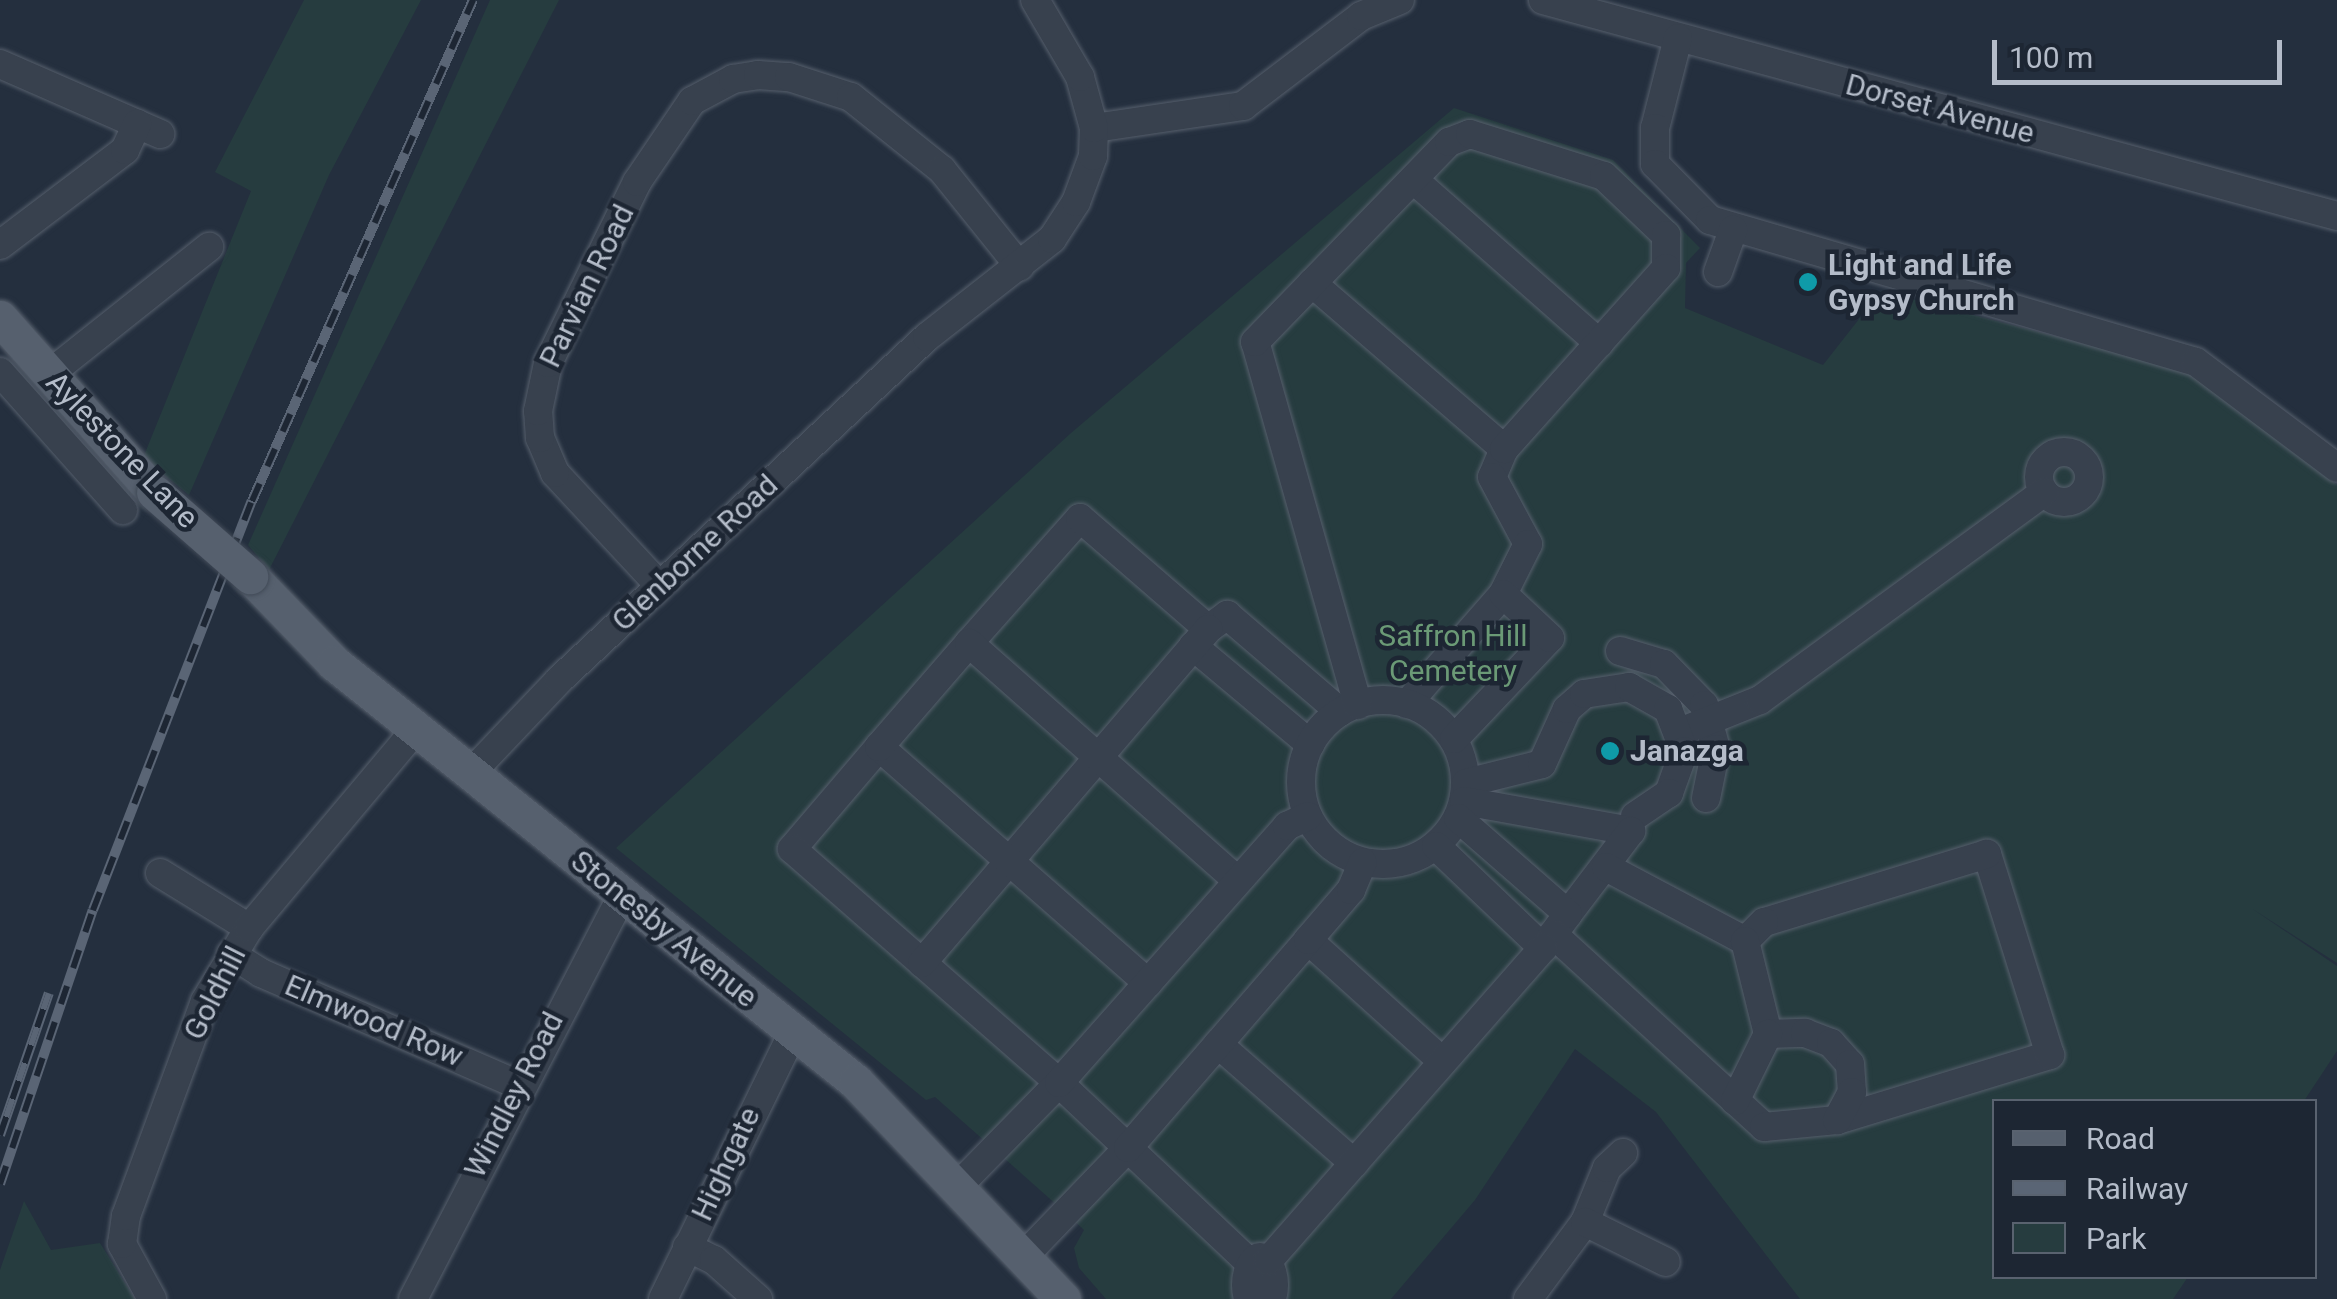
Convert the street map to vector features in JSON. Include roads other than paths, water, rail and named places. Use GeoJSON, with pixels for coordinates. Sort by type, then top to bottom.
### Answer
{"type":"FeatureCollection","features":[{"type":"Feature","properties":{"kind":"main road","name":"Aylestone Lane"},"geometry":{"type":"LineString","coordinates":[[0,318],[154,492],[250,576]]}},
{"type":"Feature","properties":{"kind":"main road","name":"Stonesby Avenue"},"geometry":{"type":"LineString","coordinates":[[250,576],[334,663],[856,1082],[959,1185],[1063,1299]]}},
{"type":"Feature","properties":{"kind":"street"},"geometry":{"type":"LineString","coordinates":[[1035,0],[1080,78],[1094,128],[1243,106],[1361,16],[1400,0]]}},
{"type":"Feature","properties":{"kind":"street","name":"Dorset Avenue"},"geometry":{"type":"LineString","coordinates":[[1543,0],[2337,216]]}},
{"type":"Feature","properties":{"kind":"street"},"geometry":{"type":"LineString","coordinates":[[1678,38],[1655,128],[1655,164],[1687,202],[1734,230],[2196,362],[2337,468]]}},
{"type":"Feature","properties":{"kind":"street"},"geometry":{"type":"LineString","coordinates":[[0,64],[148,129],[0,246]]}},
{"type":"Feature","properties":{"kind":"street","name":"Parvian Road"},"geometry":{"type":"LineString","coordinates":[[660,586],[556,474],[539,424],[548,364],[637,182],[692,101],[733,79],[789,77],[850,97],[931,159],[1020,267]]}},
{"type":"Feature","properties":{"kind":"street","name":"Glenborne Road"},"geometry":{"type":"LineString","coordinates":[[469,775],[660,586],[927,337],[1052,239],[1076,202],[1093,156],[1094,128]]}},
{"type":"Feature","properties":{"kind":"street"},"geometry":{"type":"LineString","coordinates":[[1349,708],[1255,342],[1449,142],[1470,134],[1604,176],[1666,235],[1666,268],[1504,449],[1492,477],[1528,544],[1503,594],[1406,704]]}},
{"type":"Feature","properties":{"kind":"street"},"geometry":{"type":"LineString","coordinates":[[1414,180],[1599,342]]}},
{"type":"Feature","properties":{"kind":"street"},"geometry":{"type":"LineString","coordinates":[[1718,272],[1734,230]]}},
{"type":"Feature","properties":{"kind":"street"},"geometry":{"type":"LineString","coordinates":[[48,374],[209,247]]}},
{"type":"Feature","properties":{"kind":"street"},"geometry":{"type":"LineString","coordinates":[[1312,283],[1504,449]]}},
{"type":"Feature","properties":{"kind":"street","name":"Aylestone Lane"},"geometry":{"type":"LineString","coordinates":[[0,372],[123,510]]}},
{"type":"Feature","properties":{"kind":"street"},"geometry":{"type":"LineString","coordinates":[[1680,732],[1782,685],[2044,492]]}},
{"type":"Feature","properties":{"kind":"street"},"geometry":{"type":"LineString","coordinates":[[1310,744],[1080,518],[792,849],[1258,1262],[1354,1163],[1555,932],[1630,831],[1462,801]]}},
{"type":"Feature","properties":{"kind":"street"},"geometry":{"type":"LineString","coordinates":[[1454,740],[1550,638],[1503,594]]}},
{"type":"Feature","properties":{"kind":"street"},"geometry":{"type":"LineString","coordinates":[[922,963],[1201,638],[1226,614],[1349,708]]}},
{"type":"Feature","properties":{"kind":"street"},"geometry":{"type":"LineString","coordinates":[[969,643],[1237,880]]}},
{"type":"Feature","properties":{"kind":"street"},"geometry":{"type":"LineString","coordinates":[[1620,650],[1677,673],[1711,721],[1716,764],[1706,798]]}},
{"type":"Feature","properties":{"kind":"street"},"geometry":{"type":"LineString","coordinates":[[1555,932],[1462,801],[1454,740],[1440,722],[1406,704],[1349,708],[1310,744],[1302,768],[1308,816],[1330,845],[1363,862],[1401,862],[1436,846],[1462,801],[1542,764],[1567,708],[1606,686],[1650,694],[1680,732],[1680,773],[1670,793],[1635,816]]}},
{"type":"Feature","properties":{"kind":"street","name":"Goldhill"},"geometry":{"type":"LineString","coordinates":[[152,1299],[122,1244],[126,1216],[205,1001],[250,928],[416,730]]}},
{"type":"Feature","properties":{"kind":"street"},"geometry":{"type":"LineString","coordinates":[[880,747],[1148,983]]}},
{"type":"Feature","properties":{"kind":"street"},"geometry":{"type":"LineString","coordinates":[[959,1185],[1060,1084],[1287,826],[1308,816]]}},
{"type":"Feature","properties":{"kind":"street"},"geometry":{"type":"LineString","coordinates":[[1436,846],[1555,932],[1764,1127],[1837,1120],[2050,1055],[1986,854],[1764,922],[1745,941]]}},
{"type":"Feature","properties":{"kind":"street"},"geometry":{"type":"LineString","coordinates":[[1024,1256],[1128,1148],[1352,890],[1363,862]]}},
{"type":"Feature","properties":{"kind":"street"},"geometry":{"type":"LineString","coordinates":[[1606,867],[1745,941],[1768,1034],[1735,1100]]}},
{"type":"Feature","properties":{"kind":"street"},"geometry":{"type":"LineString","coordinates":[[160,873],[250,928]]}},
{"type":"Feature","properties":{"kind":"street","name":"Windley Road"},"geometry":{"type":"LineString","coordinates":[[413,1299],[519,1085],[622,895]]}},
{"type":"Feature","properties":{"kind":"street"},"geometry":{"type":"LineString","coordinates":[[1308,940],[1442,1061]]}},
{"type":"Feature","properties":{"kind":"street","name":"Elmwood Row"},"geometry":{"type":"LineString","coordinates":[[231,954],[261,973],[519,1085]]}},
{"type":"Feature","properties":{"kind":"street","name":"Highgate"},"geometry":{"type":"LineString","coordinates":[[663,1299],[793,1032]]}},
{"type":"Feature","properties":{"kind":"street"},"geometry":{"type":"LineString","coordinates":[[1768,1034],[1805,1033],[1831,1043],[1850,1064],[1852,1092],[1837,1120]]}},
{"type":"Feature","properties":{"kind":"street"},"geometry":{"type":"LineString","coordinates":[[1218,1044],[1354,1163]]}},
{"type":"Feature","properties":{"kind":"street"},"geometry":{"type":"LineString","coordinates":[[1528,1299],[1584,1222],[1596,1190],[1623,1153]]}},
{"type":"Feature","properties":{"kind":"street"},"geometry":{"type":"LineString","coordinates":[[1584,1222],[1671,1263]]}},
{"type":"Feature","properties":{"kind":"street"},"geometry":{"type":"LineString","coordinates":[[687,1247],[714,1260],[758,1299]]}},
{"type":"Feature","properties":{"kind":"railway"},"geometry":{"type":"LineString","coordinates":[[0,1184],[93,910],[252,501],[473,0]]}},
{"type":"Feature","properties":{"kind":"railway"},"geometry":{"type":"LineString","coordinates":[[0,1135],[49,993]]}},
{"type":"Feature","properties":{"kind":"place","name":"Light and Life Gypsy Church"},"geometry":{"type":"Point","coordinates":[1808,282]}},
{"type":"Feature","properties":{"kind":"place","name":"Janazga"},"geometry":{"type":"Point","coordinates":[1610,751]}},
{"type":"Feature","properties":{"kind":"park label","name":"Saffron Hill Cemetery"},"geometry":{"type":"Point","coordinates":[1453,653]}}]}
